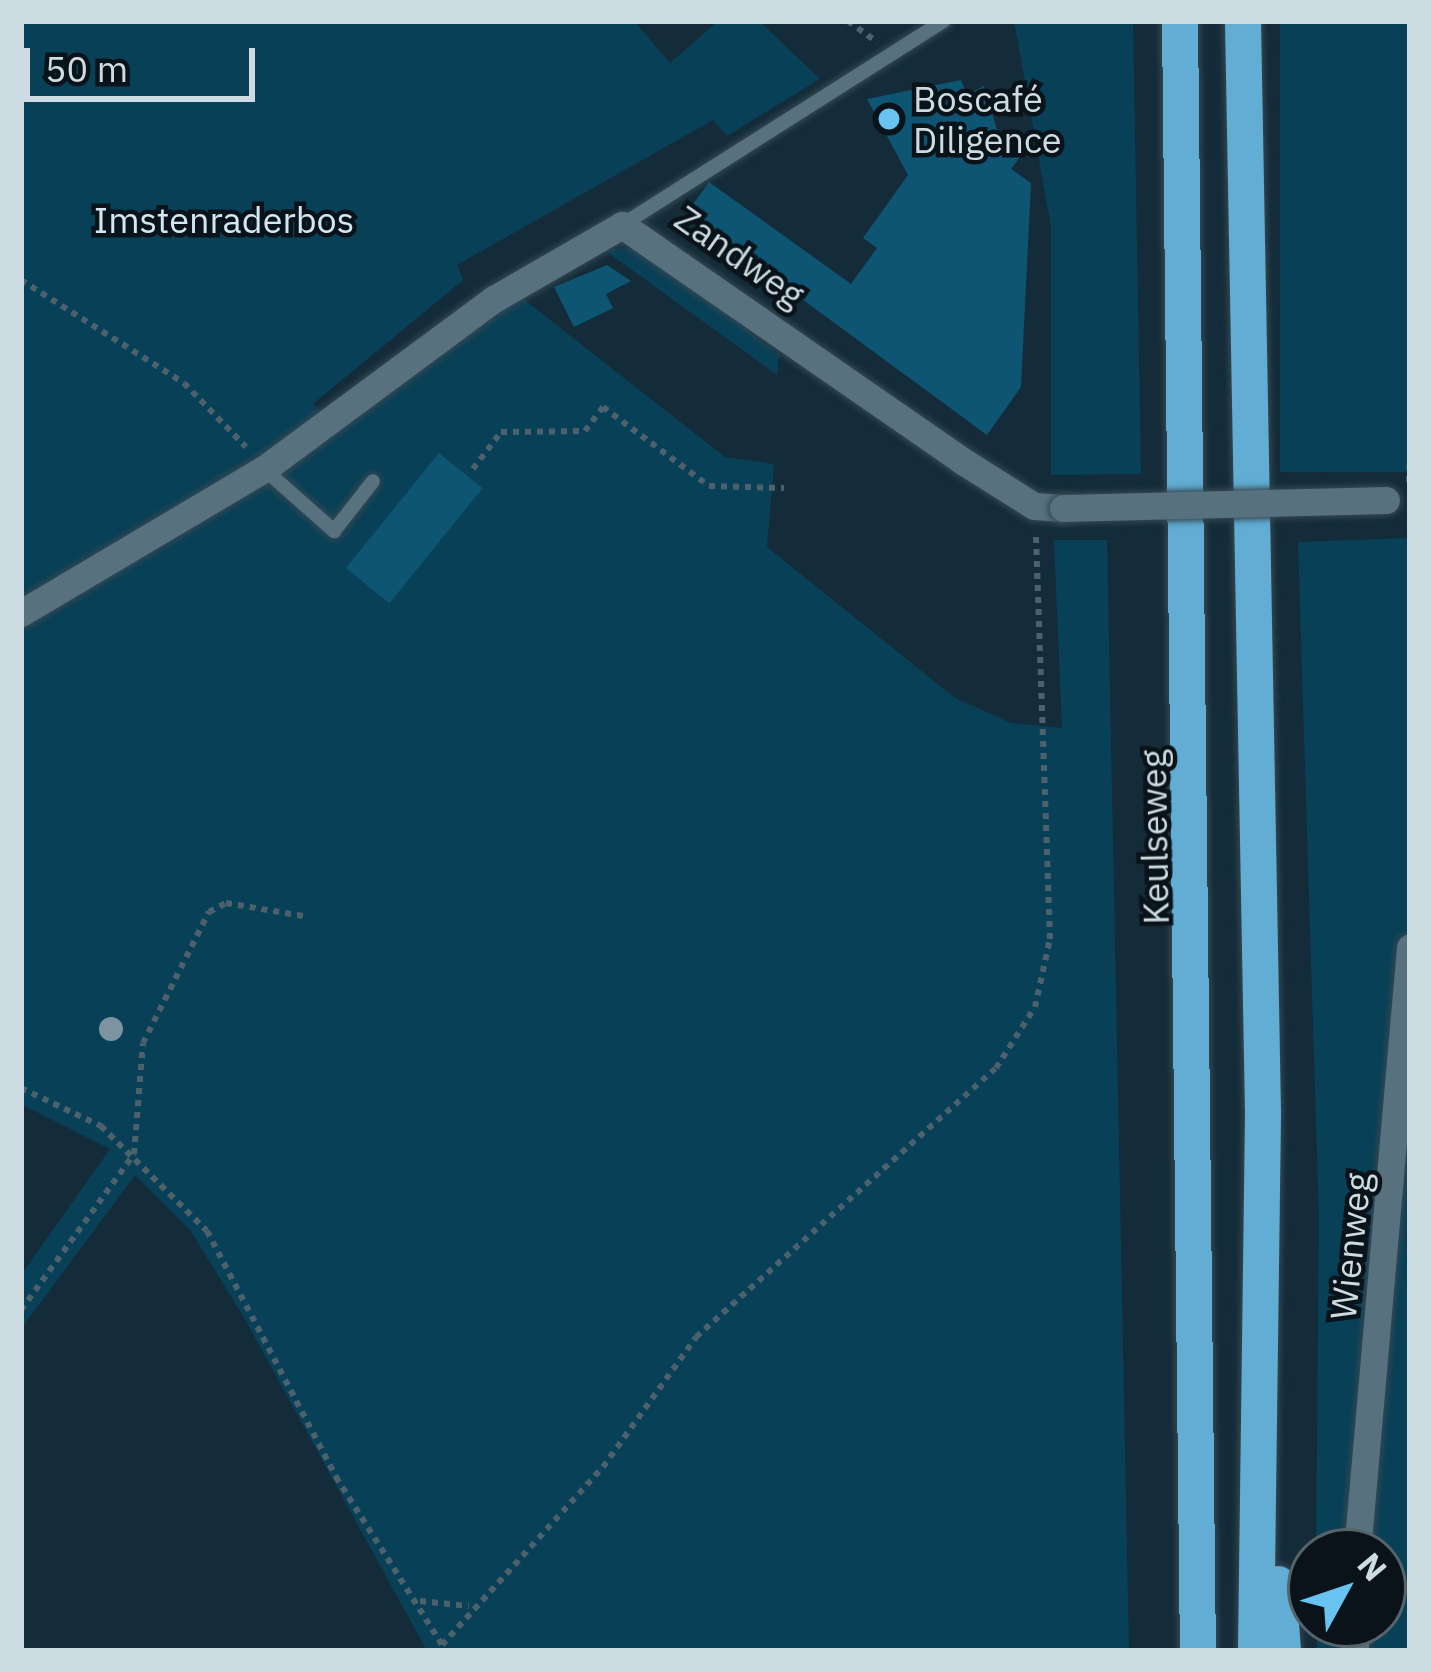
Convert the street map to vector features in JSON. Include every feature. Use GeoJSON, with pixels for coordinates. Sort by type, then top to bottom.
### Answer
{"type":"FeatureCollection","features":[{"type":"Feature","properties":{"kind":"highway","name":"Keulseweg"},"geometry":{"type":"LineString","coordinates":[[1180,21],[1198,1651]]}},
{"type":"Feature","properties":{"kind":"highway"},"geometry":{"type":"LineString","coordinates":[[1243,21],[1261,1359],[1256,1651]]}},
{"type":"Feature","properties":{"kind":"highway"},"geometry":{"type":"LineString","coordinates":[[1261,1359],[1283,1651]]}},
{"type":"Feature","properties":{"kind":"street","name":"Zandweg"},"geometry":{"type":"LineString","coordinates":[[21,613],[264,469],[541,267],[622,226],[1034,506]]}},
{"type":"Feature","properties":{"kind":"street"},"geometry":{"type":"LineString","coordinates":[[1034,506],[1401,500]]}},
{"type":"Feature","properties":{"kind":"street","name":"Wienweg"},"geometry":{"type":"LineString","coordinates":[[1359,1528],[1410,947]]}},
{"type":"Feature","properties":{"kind":"lane"},"geometry":{"type":"LineString","coordinates":[[622,226],[944,21]]}},
{"type":"Feature","properties":{"kind":"lane"},"geometry":{"type":"LineString","coordinates":[[264,469],[334,530],[373,481]]}},
{"type":"Feature","properties":{"kind":"path"},"geometry":{"type":"LineString","coordinates":[[21,280],[184,383],[264,469]]}},
{"type":"Feature","properties":{"kind":"path"},"geometry":{"type":"LineString","coordinates":[[473,469],[501,432],[585,431],[604,407],[709,486],[784,488]]}},
{"type":"Feature","properties":{"kind":"path"},"geometry":{"type":"LineString","coordinates":[[1401,500],[1410,455]]}},
{"type":"Feature","properties":{"kind":"path"},"geometry":{"type":"LineString","coordinates":[[444,1648],[469,1606],[603,1466],[696,1337],[996,1068],[1035,1007],[1049,939],[1034,506]]}},
{"type":"Feature","properties":{"kind":"path"},"geometry":{"type":"LineString","coordinates":[[21,1310],[134,1154],[143,1043],[209,912],[226,904],[303,916]]}},
{"type":"Feature","properties":{"kind":"path"},"geometry":{"type":"LineString","coordinates":[[21,1088],[134,1154],[216,1245],[336,1478],[444,1648]]}},
{"type":"Feature","properties":{"kind":"path"},"geometry":{"type":"LineString","coordinates":[[417,1599],[469,1606]]}},
{"type":"Feature","properties":{"kind":"green space","name":"Imstenraderbos"},"geometry":{"type":"Polygon","coordinates":[[[21,21],[634,21],[670,63],[718,21],[759,21],[820,79],[727,136],[713,120],[457,265],[463,280],[313,404],[336,430],[522,298],[725,457],[774,464],[767,547],[955,698],[1011,723],[1062,728],[1054,540],[1107,540],[1129,1651],[427,1651],[242,1314],[190,1230],[135,1175],[21,1329],[21,1275],[110,1149],[21,1104],[21,21]]]}},
{"type":"Feature","properties":{"kind":"green space"},"geometry":{"type":"Polygon","coordinates":[[[1014,21],[1133,21],[1141,474],[1051,475],[1051,226],[1014,21]]]}},
{"type":"Feature","properties":{"kind":"green space"},"geometry":{"type":"Polygon","coordinates":[[[1280,21],[1410,21],[1410,472],[1280,472],[1280,21]]]}},
{"type":"Feature","properties":{"kind":"green space"},"geometry":{"type":"Polygon","coordinates":[[[644,248],[779,355],[777,375],[603,249],[644,248]]]}},
{"type":"Feature","properties":{"kind":"green space"},"geometry":{"type":"Polygon","coordinates":[[[1410,538],[1410,1651],[1317,1651],[1407,1648],[1407,1528],[1316,1528],[1319,1218],[1298,542],[1410,538]]]}},
{"type":"Feature","properties":{"kind":"building"},"geometry":{"type":"Polygon","coordinates":[[[961,80],[967,95],[984,86],[998,133],[1023,153],[1011,169],[1031,183],[1021,387],[987,435],[686,214],[709,182],[851,284],[877,248],[863,238],[908,175],[867,99],[961,80]]]}},
{"type":"Feature","properties":{"kind":"building"},"geometry":{"type":"Polygon","coordinates":[[[607,265],[631,281],[606,294],[613,308],[574,327],[554,287],[607,265]]]}},
{"type":"Feature","properties":{"kind":"building"},"geometry":{"type":"Polygon","coordinates":[[[439,453],[483,488],[389,603],[346,568],[439,453]]]}},
{"type":"Feature","properties":{"kind":"place","name":"Boscafé Diligence"},"geometry":{"type":"Point","coordinates":[889,119]}}]}
